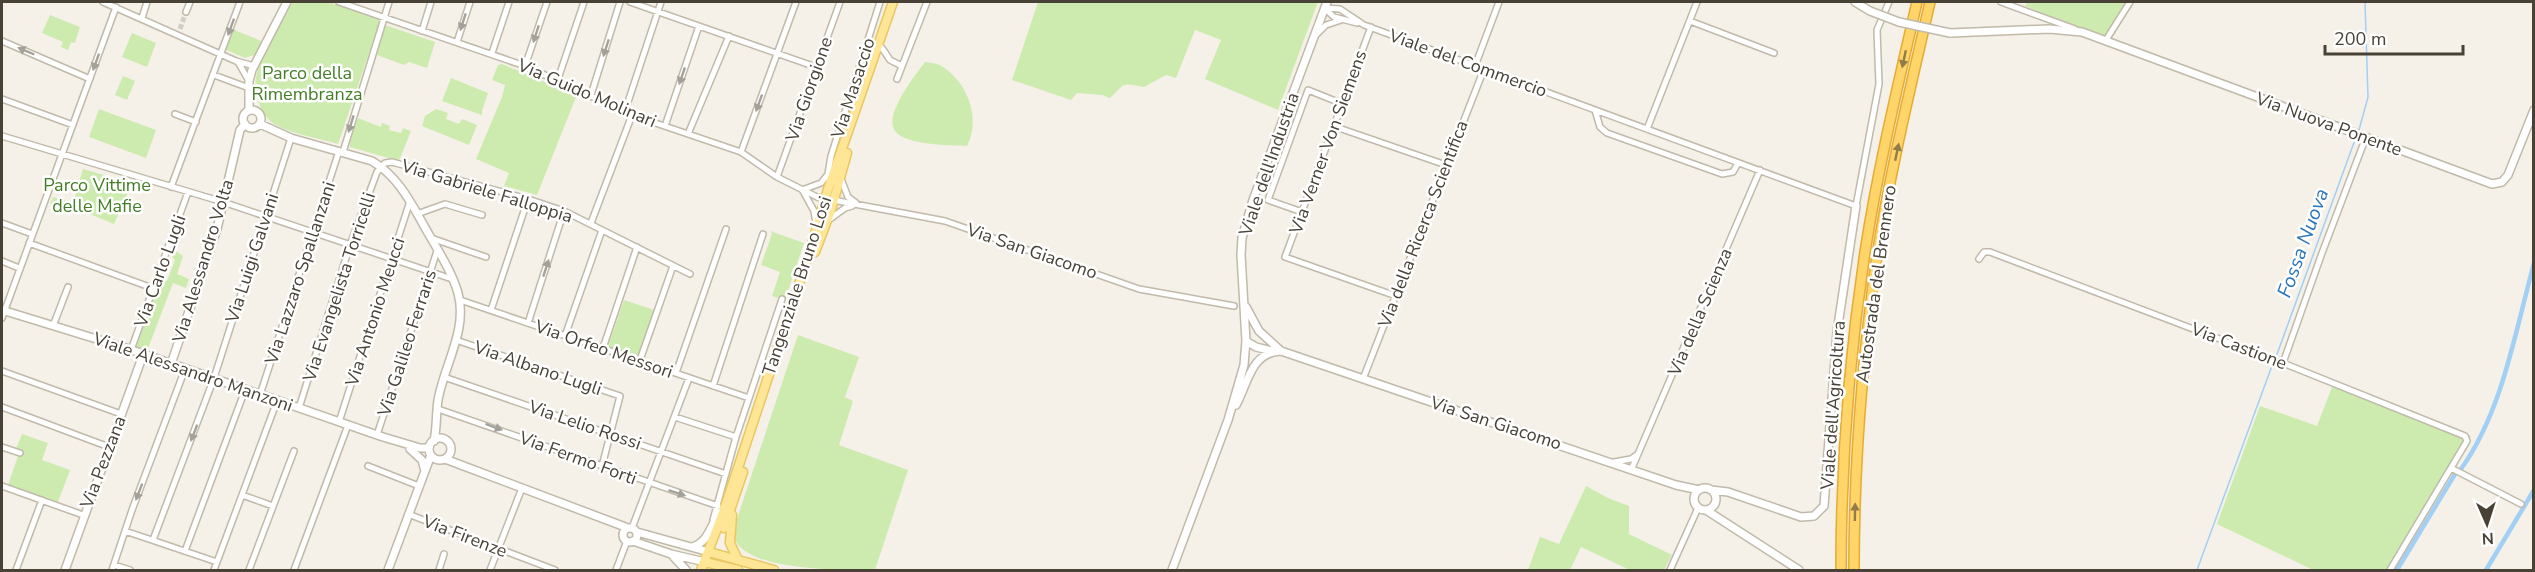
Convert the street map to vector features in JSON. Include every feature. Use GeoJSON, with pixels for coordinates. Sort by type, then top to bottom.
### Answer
{"type":"FeatureCollection","features":[{"type":"Feature","properties":{"kind":"highway","name":"Autostrada del Brennero"},"geometry":{"type":"LineString","coordinates":[[1841,570],[1844,447],[1856,320],[1880,170],[1917,2]]}},
{"type":"Feature","properties":{"kind":"highway","name":"Autostrada del Brennero"},"geometry":{"type":"LineString","coordinates":[[1854,570],[1857,450],[1872,297],[1892,174],[1930,2]]}},
{"type":"Feature","properties":{"kind":"main road","name":"Tangenziale Bruno Losi"},"geometry":{"type":"LineString","coordinates":[[839,170],[882,48],[895,2]]}},
{"type":"Feature","properties":{"kind":"main road","name":"Tangenziale Bruno Losi"},"geometry":{"type":"LineString","coordinates":[[706,567],[733,503],[829,200],[895,2]]}},
{"type":"Feature","properties":{"kind":"main road","name":"Tangenziale Bruno Losi"},"geometry":{"type":"LineString","coordinates":[[712,553],[721,508],[821,227]]}},
{"type":"Feature","properties":{"kind":"main road"},"geometry":{"type":"LineString","coordinates":[[733,503],[730,543],[737,558]]}},
{"type":"Feature","properties":{"kind":"main road"},"geometry":{"type":"LineString","coordinates":[[712,553],[774,570]]}},
{"type":"Feature","properties":{"kind":"main road"},"geometry":{"type":"LineString","coordinates":[[706,567],[734,569]]}},
{"type":"Feature","properties":{"kind":"main road"},"geometry":{"type":"LineString","coordinates":[[718,570],[734,569]]}},
{"type":"Feature","properties":{"kind":"street"},"geometry":{"type":"LineString","coordinates":[[103,2],[179,31],[234,59],[254,66]]}},
{"type":"Feature","properties":{"kind":"street"},"geometry":{"type":"LineString","coordinates":[[142,18],[147,2]]}},
{"type":"Feature","properties":{"kind":"street"},"geometry":{"type":"LineString","coordinates":[[186,12],[190,2]]}},
{"type":"Feature","properties":{"kind":"street"},"geometry":{"type":"LineString","coordinates":[[171,187],[240,2]]}},
{"type":"Feature","properties":{"kind":"street"},"geometry":{"type":"LineString","coordinates":[[252,110],[243,118],[249,128],[255,128],[260,124],[262,118],[252,110],[249,85],[254,66],[287,2]]}},
{"type":"Feature","properties":{"kind":"street","name":"Via Guido Molinari"},"geometry":{"type":"LineString","coordinates":[[339,2],[492,53],[558,79],[632,114],[741,152],[777,177],[829,200]]}},
{"type":"Feature","properties":{"kind":"street","name":"Via Lazzaro Spallanzani"},"geometry":{"type":"LineString","coordinates":[[260,395],[390,2]]}},
{"type":"Feature","properties":{"kind":"street"},"geometry":{"type":"LineString","coordinates":[[422,31],[431,2]]}},
{"type":"Feature","properties":{"kind":"street"},"geometry":{"type":"LineString","coordinates":[[457,42],[470,2]]}},
{"type":"Feature","properties":{"kind":"street"},"geometry":{"type":"LineString","coordinates":[[492,53],[509,2]]}},
{"type":"Feature","properties":{"kind":"street"},"geometry":{"type":"LineString","coordinates":[[525,66],[547,2]]}},
{"type":"Feature","properties":{"kind":"street"},"geometry":{"type":"LineString","coordinates":[[558,79],[584,2]]}},
{"type":"Feature","properties":{"kind":"street"},"geometry":{"type":"LineString","coordinates":[[591,94],[620,2]]}},
{"type":"Feature","properties":{"kind":"street"},"geometry":{"type":"LineString","coordinates":[[630,2],[816,68]]}},
{"type":"Feature","properties":{"kind":"street"},"geometry":{"type":"LineString","coordinates":[[626,111],[661,2]]}},
{"type":"Feature","properties":{"kind":"street"},"geometry":{"type":"LineString","coordinates":[[741,152],[796,2]]}},
{"type":"Feature","properties":{"kind":"street","name":"Via Giorgione"},"geometry":{"type":"LineString","coordinates":[[777,177],[840,2]]}},
{"type":"Feature","properties":{"kind":"street","name":"Via Masaccio"},"geometry":{"type":"LineString","coordinates":[[828,174],[831,156],[880,2]]}},
{"type":"Feature","properties":{"kind":"street"},"geometry":{"type":"LineString","coordinates":[[897,79],[927,2]]}},
{"type":"Feature","properties":{"kind":"street"},"geometry":{"type":"LineString","coordinates":[[1338,2],[1344,12]]}},
{"type":"Feature","properties":{"kind":"street"},"geometry":{"type":"LineString","coordinates":[[1475,66],[1499,2]]}},
{"type":"Feature","properties":{"kind":"street"},"geometry":{"type":"LineString","coordinates":[[1647,129],[1697,2]]}},
{"type":"Feature","properties":{"kind":"street","name":"Via Nuova Ponente"},"geometry":{"type":"LineString","coordinates":[[1855,2],[1870,11],[1899,22],[1950,33],[2049,29],[2082,32]]}},
{"type":"Feature","properties":{"kind":"street"},"geometry":{"type":"LineString","coordinates":[[1856,206],[1880,84],[1877,30],[1888,2]]}},
{"type":"Feature","properties":{"kind":"street","name":"Via Nuova Ponente"},"geometry":{"type":"LineString","coordinates":[[2001,2],[2484,182],[2496,184],[2508,175],[2534,110]]}},
{"type":"Feature","properties":{"kind":"street"},"geometry":{"type":"LineString","coordinates":[[2106,40],[2130,2]]}},
{"type":"Feature","properties":{"kind":"street"},"geometry":{"type":"LineString","coordinates":[[1326,5],[1344,12]]}},
{"type":"Feature","properties":{"kind":"street"},"geometry":{"type":"LineString","coordinates":[[1326,5],[1330,15],[1367,26]]}},
{"type":"Feature","properties":{"kind":"street","name":"Viale dell'Industria"},"geometry":{"type":"LineString","coordinates":[[1172,570],[1228,420],[1241,377],[1246,341],[1242,238],[1253,200],[1326,5]]}},
{"type":"Feature","properties":{"kind":"street"},"geometry":{"type":"LineString","coordinates":[[2,313],[116,7]]}},
{"type":"Feature","properties":{"kind":"street","name":"Viale del Commercio"},"geometry":{"type":"LineString","coordinates":[[1344,12],[1367,26],[1856,206]]}},
{"type":"Feature","properties":{"kind":"street"},"geometry":{"type":"LineString","coordinates":[[1314,36],[1326,25],[1342,20]]}},
{"type":"Feature","properties":{"kind":"street"},"geometry":{"type":"LineString","coordinates":[[1690,21],[1774,53]]}},
{"type":"Feature","properties":{"kind":"street"},"geometry":{"type":"LineString","coordinates":[[665,126],[699,26]]}},
{"type":"Feature","properties":{"kind":"street","name":"Via Verner Von Siemens"},"geometry":{"type":"LineString","coordinates":[[1367,26],[1343,104],[1285,257],[1396,296]]}},
{"type":"Feature","properties":{"kind":"street"},"geometry":{"type":"LineString","coordinates":[[688,134],[729,36]]}},
{"type":"Feature","properties":{"kind":"street"},"geometry":{"type":"LineString","coordinates":[[2,40],[90,79]]}},
{"type":"Feature","properties":{"kind":"street"},"geometry":{"type":"LineString","coordinates":[[882,48],[890,60],[902,66]]}},
{"type":"Feature","properties":{"kind":"street"},"geometry":{"type":"LineString","coordinates":[[244,61],[259,58]]}},
{"type":"Feature","properties":{"kind":"street"},"geometry":{"type":"LineString","coordinates":[[234,59],[254,66]]}},
{"type":"Feature","properties":{"kind":"street"},"geometry":{"type":"LineString","coordinates":[[234,59],[249,85]]}},
{"type":"Feature","properties":{"kind":"street","name":"Via della Ricerca Scientifica"},"geometry":{"type":"LineString","coordinates":[[1363,379],[1484,69]]}},
{"type":"Feature","properties":{"kind":"street"},"geometry":{"type":"LineString","coordinates":[[214,75],[249,85]]}},
{"type":"Feature","properties":{"kind":"street"},"geometry":{"type":"LineString","coordinates":[[1302,212],[1268,200],[1308,90],[1343,104]]}},
{"type":"Feature","properties":{"kind":"street"},"geometry":{"type":"LineString","coordinates":[[2,99],[73,125]]}},
{"type":"Feature","properties":{"kind":"street"},"geometry":{"type":"LineString","coordinates":[[1594,110],[1600,127],[1607,133],[1722,174],[1733,172],[1738,163]]}},
{"type":"Feature","properties":{"kind":"street"},"geometry":{"type":"LineString","coordinates":[[175,114],[196,122]]}},
{"type":"Feature","properties":{"kind":"street"},"geometry":{"type":"LineString","coordinates":[[591,223],[632,114]]}},
{"type":"Feature","properties":{"kind":"street","name":"Via Alessandro Volta"},"geometry":{"type":"LineString","coordinates":[[171,364],[217,229],[240,130],[245,124]]}},
{"type":"Feature","properties":{"kind":"street"},"geometry":{"type":"LineString","coordinates":[[260,124],[291,138],[372,161],[381,166],[403,189],[410,201],[452,279],[459,300],[460,318],[456,340],[444,377],[434,455],[424,471],[388,570]]}},
{"type":"Feature","properties":{"kind":"street"},"geometry":{"type":"LineString","coordinates":[[1333,126],[1446,165]]}},
{"type":"Feature","properties":{"kind":"street"},"geometry":{"type":"LineString","coordinates":[[2,135],[223,202],[452,279]]}},
{"type":"Feature","properties":{"kind":"street"},"geometry":{"type":"LineString","coordinates":[[2283,363],[2366,137]]}},
{"type":"Feature","properties":{"kind":"street","name":"Via Luigi Galvani"},"geometry":{"type":"LineString","coordinates":[[153,540],[214,378],[291,138]]}},
{"type":"Feature","properties":{"kind":"street","name":"Via Gabriele Falloppia"},"geometry":{"type":"LineString","coordinates":[[381,166],[392,162],[564,211],[690,273]]}},
{"type":"Feature","properties":{"kind":"street","name":"Via Evangelista Torricelli"},"geometry":{"type":"LineString","coordinates":[[299,408],[350,245],[381,166]]}},
{"type":"Feature","properties":{"kind":"street"},"geometry":{"type":"LineString","coordinates":[[839,170],[848,197],[851,201],[866,207],[844,208],[821,227],[802,190],[814,187],[828,174],[839,170]]}},
{"type":"Feature","properties":{"kind":"street","name":"Via della Scienza"},"geometry":{"type":"LineString","coordinates":[[1632,468],[1760,171]]}},
{"type":"Feature","properties":{"kind":"street","name":"Via Carlo Lugli"},"geometry":{"type":"LineString","coordinates":[[131,350],[188,192]]}},
{"type":"Feature","properties":{"kind":"street"},"geometry":{"type":"LineString","coordinates":[[491,310],[528,199]]}},
{"type":"Feature","properties":{"kind":"street","name":"Via San Giacomo"},"geometry":{"type":"LineString","coordinates":[[829,200],[945,221],[1139,289],[1234,306]]}},
{"type":"Feature","properties":{"kind":"street","name":"Via Antonio Meucci"},"geometry":{"type":"LineString","coordinates":[[339,422],[410,201]]}},
{"type":"Feature","properties":{"kind":"street"},"geometry":{"type":"LineString","coordinates":[[418,216],[445,204],[482,215]]}},
{"type":"Feature","properties":{"kind":"street","name":"Viale dell'Agricoltura"},"geometry":{"type":"LineString","coordinates":[[1700,490],[1733,494],[1801,517],[1814,516],[1824,506],[1837,332],[1856,206]]}},
{"type":"Feature","properties":{"kind":"street"},"geometry":{"type":"LineString","coordinates":[[528,324],[564,211]]}},
{"type":"Feature","properties":{"kind":"street"},"geometry":{"type":"LineString","coordinates":[[2,223],[32,234]]}},
{"type":"Feature","properties":{"kind":"street"},"geometry":{"type":"LineString","coordinates":[[676,373],[726,229]]}},
{"type":"Feature","properties":{"kind":"street"},"geometry":{"type":"LineString","coordinates":[[565,336],[602,230]]}},
{"type":"Feature","properties":{"kind":"street"},"geometry":{"type":"LineString","coordinates":[[713,386],[763,234]]}},
{"type":"Feature","properties":{"kind":"street"},"geometry":{"type":"LineString","coordinates":[[430,238],[486,257]]}},
{"type":"Feature","properties":{"kind":"street"},"geometry":{"type":"LineString","coordinates":[[29,243],[154,289]]}},
{"type":"Feature","properties":{"kind":"street"},"geometry":{"type":"LineString","coordinates":[[603,348],[637,247]]}},
{"type":"Feature","properties":{"kind":"street","name":"Via Galileo Ferraris"},"geometry":{"type":"LineString","coordinates":[[380,436],[437,251]]}},
{"type":"Feature","properties":{"kind":"street","name":"Via Castione"},"geometry":{"type":"LineString","coordinates":[[1979,259],[1984,252],[1990,252],[2283,363],[2465,436],[2467,441],[2390,570]]}},
{"type":"Feature","properties":{"kind":"street"},"geometry":{"type":"LineString","coordinates":[[2,261],[19,268]]}},
{"type":"Feature","properties":{"kind":"street"},"geometry":{"type":"LineString","coordinates":[[640,360],[673,266]]}},
{"type":"Feature","properties":{"kind":"street"},"geometry":{"type":"LineString","coordinates":[[702,278],[708,281]]}},
{"type":"Feature","properties":{"kind":"street"},"geometry":{"type":"LineString","coordinates":[[53,326],[68,287]]}},
{"type":"Feature","properties":{"kind":"street"},"geometry":{"type":"LineString","coordinates":[[684,547],[695,546],[706,537],[721,508],[726,474],[736,437],[782,299]]}},
{"type":"Feature","properties":{"kind":"street","name":"Via Orfeo Messori"},"geometry":{"type":"LineString","coordinates":[[459,300],[749,398]]}},
{"type":"Feature","properties":{"kind":"street","name":"Via San Giacomo"},"geometry":{"type":"LineString","coordinates":[[1243,300],[1259,331],[1277,351]]}},
{"type":"Feature","properties":{"kind":"street","name":"Viale Alessandro Manzoni"},"geometry":{"type":"LineString","coordinates":[[2,313],[131,350],[420,448],[434,455]]}},
{"type":"Feature","properties":{"kind":"street"},"geometry":{"type":"LineString","coordinates":[[1246,341],[1257,338],[1267,340]]}},
{"type":"Feature","properties":{"kind":"street","name":"Via Albano Lugli"},"geometry":{"type":"LineString","coordinates":[[456,340],[620,396],[611,433]]}},
{"type":"Feature","properties":{"kind":"street","name":"Via San Giacomo"},"geometry":{"type":"LineString","coordinates":[[1246,341],[1256,347],[1277,351],[1700,490]]}},
{"type":"Feature","properties":{"kind":"street"},"geometry":{"type":"LineString","coordinates":[[1228,420],[1256,362],[1262,356],[1277,351]]}},
{"type":"Feature","properties":{"kind":"street","name":"Via Pezzana"},"geometry":{"type":"LineString","coordinates":[[65,570],[83,515],[143,355]]}},
{"type":"Feature","properties":{"kind":"street"},"geometry":{"type":"LineString","coordinates":[[130,570],[113,568],[132,510],[185,369]]}},
{"type":"Feature","properties":{"kind":"street"},"geometry":{"type":"LineString","coordinates":[[2,371],[121,414]]}},
{"type":"Feature","properties":{"kind":"street","name":"Via Lelio Rossi"},"geometry":{"type":"LineString","coordinates":[[444,377],[726,474]]}},
{"type":"Feature","properties":{"kind":"street"},"geometry":{"type":"LineString","coordinates":[[617,570],[690,378]]}},
{"type":"Feature","properties":{"kind":"street"},"geometry":{"type":"LineString","coordinates":[[185,551],[245,390]]}},
{"type":"Feature","properties":{"kind":"street"},"geometry":{"type":"LineString","coordinates":[[214,570],[277,401]]}},
{"type":"Feature","properties":{"kind":"street"},"geometry":{"type":"LineString","coordinates":[[2,408],[109,447]]}},
{"type":"Feature","properties":{"kind":"street"},"geometry":{"type":"LineString","coordinates":[[438,410],[442,439]]}},
{"type":"Feature","properties":{"kind":"street","name":"Via Fermo Forti"},"geometry":{"type":"LineString","coordinates":[[438,410],[721,508]]}},
{"type":"Feature","properties":{"kind":"street"},"geometry":{"type":"LineString","coordinates":[[675,417],[736,437]]}},
{"type":"Feature","properties":{"kind":"street"},"geometry":{"type":"LineString","coordinates":[[294,570],[348,425]]}},
{"type":"Feature","properties":{"kind":"street"},"geometry":{"type":"LineString","coordinates":[[602,466],[611,433]]}},
{"type":"Feature","properties":{"kind":"street","name":"Viale Alessandro Manzoni"},"geometry":{"type":"LineString","coordinates":[[380,436],[410,449],[434,455]]}},
{"type":"Feature","properties":{"kind":"street"},"geometry":{"type":"LineString","coordinates":[[434,441],[442,439],[448,442],[450,450],[477,471]]}},
{"type":"Feature","properties":{"kind":"street"},"geometry":{"type":"LineString","coordinates":[[2,447],[20,453]]}},
{"type":"Feature","properties":{"kind":"street"},"geometry":{"type":"LineString","coordinates":[[410,449],[422,460],[424,471]]}},
{"type":"Feature","properties":{"kind":"street"},"geometry":{"type":"LineString","coordinates":[[434,455],[450,450]]}},
{"type":"Feature","properties":{"kind":"street"},"geometry":{"type":"LineString","coordinates":[[249,570],[294,451]]}},
{"type":"Feature","properties":{"kind":"street"},"geometry":{"type":"LineString","coordinates":[[1614,462],[1631,459],[1639,453]]}},
{"type":"Feature","properties":{"kind":"street"},"geometry":{"type":"LineString","coordinates":[[434,455],[593,516],[671,554],[706,567]]}},
{"type":"Feature","properties":{"kind":"street"},"geometry":{"type":"LineString","coordinates":[[368,466],[419,486]]}},
{"type":"Feature","properties":{"kind":"street"},"geometry":{"type":"LineString","coordinates":[[2451,468],[2521,504]]}},
{"type":"Feature","properties":{"kind":"street","name":"Via San Giacomo"},"geometry":{"type":"LineString","coordinates":[[1676,484],[1694,499]]}},
{"type":"Feature","properties":{"kind":"street"},"geometry":{"type":"LineString","coordinates":[[2,488],[83,515]]}},
{"type":"Feature","properties":{"kind":"street"},"geometry":{"type":"LineString","coordinates":[[490,570],[522,488]]}},
{"type":"Feature","properties":{"kind":"street"},"geometry":{"type":"LineString","coordinates":[[1700,490],[1694,499],[1703,509],[1799,570]]}},
{"type":"Feature","properties":{"kind":"street"},"geometry":{"type":"LineString","coordinates":[[1711,490],[1716,516]]}},
{"type":"Feature","properties":{"kind":"street"},"geometry":{"type":"LineString","coordinates":[[1670,570],[1695,517],[1720,496],[1733,494]]}},
{"type":"Feature","properties":{"kind":"street"},"geometry":{"type":"LineString","coordinates":[[242,495],[273,506]]}},
{"type":"Feature","properties":{"kind":"street"},"geometry":{"type":"LineString","coordinates":[[16,570],[42,500]]}},
{"type":"Feature","properties":{"kind":"street","name":"Via Firenze"},"geometry":{"type":"LineString","coordinates":[[408,514],[555,570]]}},
{"type":"Feature","properties":{"kind":"street"},"geometry":{"type":"LineString","coordinates":[[125,531],[217,562]]}},
{"type":"Feature","properties":{"kind":"street"},"geometry":{"type":"LineString","coordinates":[[630,534],[712,553]]}},
{"type":"Feature","properties":{"kind":"street"},"geometry":{"type":"LineString","coordinates":[[439,570],[444,554]]}},
{"type":"Feature","properties":{"kind":"street"},"geometry":{"type":"LineString","coordinates":[[671,554],[686,570]]}},
{"type":"Feature","properties":{"kind":"green space","name":"Parco della Rimembranza"},"geometry":{"type":"Polygon","coordinates":[[[293,2],[328,2],[380,21],[338,144],[299,134],[276,125],[267,117],[257,97],[255,83],[258,69],[293,2]]]}},
{"type":"Feature","properties":{"kind":"green space"},"geometry":{"type":"Polygon","coordinates":[[[1038,2],[1318,2],[1278,110],[1205,79],[1221,40],[1195,30],[1176,78],[1166,75],[1144,87],[1124,85],[1110,98],[1077,93],[1071,100],[1012,80],[1038,2]]]}},
{"type":"Feature","properties":{"kind":"green space"},"geometry":{"type":"Polygon","coordinates":[[[2027,2],[2131,2],[2102,41],[2062,26],[2064,21],[2025,6],[2027,2]]]}},
{"type":"Feature","properties":{"kind":"green space"},"geometry":{"type":"Polygon","coordinates":[[[50,15],[80,27],[75,43],[71,42],[68,50],[61,47],[63,42],[42,33],[50,15]]]}},
{"type":"Feature","properties":{"kind":"green space"},"geometry":{"type":"Polygon","coordinates":[[[385,25],[435,42],[427,68],[409,62],[404,65],[377,55],[385,25]]]}},
{"type":"Feature","properties":{"kind":"green space"},"geometry":{"type":"Polygon","coordinates":[[[232,29],[264,42],[258,54],[245,58],[224,49],[232,29]]]}},
{"type":"Feature","properties":{"kind":"green space"},"geometry":{"type":"Polygon","coordinates":[[[132,33],[156,43],[147,67],[122,57],[132,33]]]}},
{"type":"Feature","properties":{"kind":"green space"},"geometry":{"type":"Polygon","coordinates":[[[925,62],[937,64],[952,74],[970,102],[973,125],[967,146],[914,141],[904,138],[893,127],[894,112],[898,102],[925,62]]]}},
{"type":"Feature","properties":{"kind":"green space"},"geometry":{"type":"Polygon","coordinates":[[[502,64],[574,94],[576,97],[537,195],[504,186],[509,173],[476,159],[502,97],[505,85],[492,80],[498,65],[502,64]]]}},
{"type":"Feature","properties":{"kind":"green space"},"geometry":{"type":"Polygon","coordinates":[[[123,76],[135,81],[127,100],[115,95],[123,76]]]}},
{"type":"Feature","properties":{"kind":"green space"},"geometry":{"type":"Polygon","coordinates":[[[451,78],[488,93],[482,115],[442,101],[451,78]]]}},
{"type":"Feature","properties":{"kind":"green space"},"geometry":{"type":"Polygon","coordinates":[[[99,109],[156,130],[146,158],[89,137],[99,109]]]}},
{"type":"Feature","properties":{"kind":"green space"},"geometry":{"type":"Polygon","coordinates":[[[436,109],[448,113],[446,119],[459,124],[462,119],[477,125],[469,145],[422,126],[425,116],[436,109]]]}},
{"type":"Feature","properties":{"kind":"green space"},"geometry":{"type":"Polygon","coordinates":[[[358,118],[381,127],[382,123],[390,126],[389,130],[401,133],[403,128],[411,131],[399,161],[350,147],[349,141],[358,118]]]}},
{"type":"Feature","properties":{"kind":"green space","name":"Parco Vittime delle Mafie"},"geometry":{"type":"Polygon","coordinates":[[[83,169],[132,183],[114,224],[80,210],[68,210],[50,204],[53,197],[73,203],[83,169]]]}},
{"type":"Feature","properties":{"kind":"green space"},"geometry":{"type":"Polygon","coordinates":[[[770,231],[804,243],[785,300],[772,296],[780,272],[761,265],[772,234],[770,231]]]}},
{"type":"Feature","properties":{"kind":"green space"},"geometry":{"type":"Polygon","coordinates":[[[173,249],[183,256],[177,274],[189,279],[186,288],[173,283],[147,351],[135,348],[161,280],[167,281],[175,260],[171,255],[173,249]]]}},
{"type":"Feature","properties":{"kind":"green space"},"geometry":{"type":"Polygon","coordinates":[[[624,300],[654,310],[637,358],[607,349],[624,300]]]}},
{"type":"Feature","properties":{"kind":"green space"},"geometry":{"type":"Polygon","coordinates":[[[798,335],[859,357],[845,397],[853,401],[839,445],[908,470],[875,570],[815,568],[769,561],[751,554],[738,544],[733,531],[798,335]]]}},
{"type":"Feature","properties":{"kind":"green space"},"geometry":{"type":"Polygon","coordinates":[[[2334,382],[2471,436],[2392,570],[2313,570],[2217,524],[2260,406],[2317,426],[2334,382]]]}},
{"type":"Feature","properties":{"kind":"green space"},"geometry":{"type":"Polygon","coordinates":[[[22,434],[48,443],[42,460],[70,470],[58,502],[8,485],[18,456],[23,453],[21,449],[16,449],[22,434]]]}},
{"type":"Feature","properties":{"kind":"green space"},"geometry":{"type":"Polygon","coordinates":[[[1586,486],[1629,506],[1629,534],[1672,555],[1664,570],[1630,570],[1581,547],[1570,570],[1528,570],[1540,537],[1559,544],[1586,486]]]}},
{"type":"Feature","properties":{"kind":"waterway","name":"Fossa Nuova"},"geometry":{"type":"LineString","coordinates":[[2359,130],[2368,97],[2365,2]]}},
{"type":"Feature","properties":{"kind":"waterway"},"geometry":{"type":"LineString","coordinates":[[2235,92],[2321,125]]}},
{"type":"Feature","properties":{"kind":"waterway"},"geometry":{"type":"LineString","coordinates":[[2325,126],[2354,137]]}},
{"type":"Feature","properties":{"kind":"waterway","name":"Fossa Nuova"},"geometry":{"type":"LineString","coordinates":[[2276,357],[2356,137]]}},
{"type":"Feature","properties":{"kind":"waterway"},"geometry":{"type":"LineString","coordinates":[[2461,469],[2475,446],[2498,396],[2534,263]]}},
{"type":"Feature","properties":{"kind":"waterway","name":"Fossa Nuova"},"geometry":{"type":"LineString","coordinates":[[2197,570],[2273,363]]}},
{"type":"Feature","properties":{"kind":"waterway"},"geometry":{"type":"LineString","coordinates":[[2397,570],[2455,474]]}},
{"type":"Feature","properties":{"kind":"waterway"},"geometry":{"type":"LineString","coordinates":[[2486,570],[2534,490]]}},
{"type":"Feature","properties":{"kind":"tunnel"},"geometry":{"type":"LineString","coordinates":[[180,29],[186,12]]}}]}
